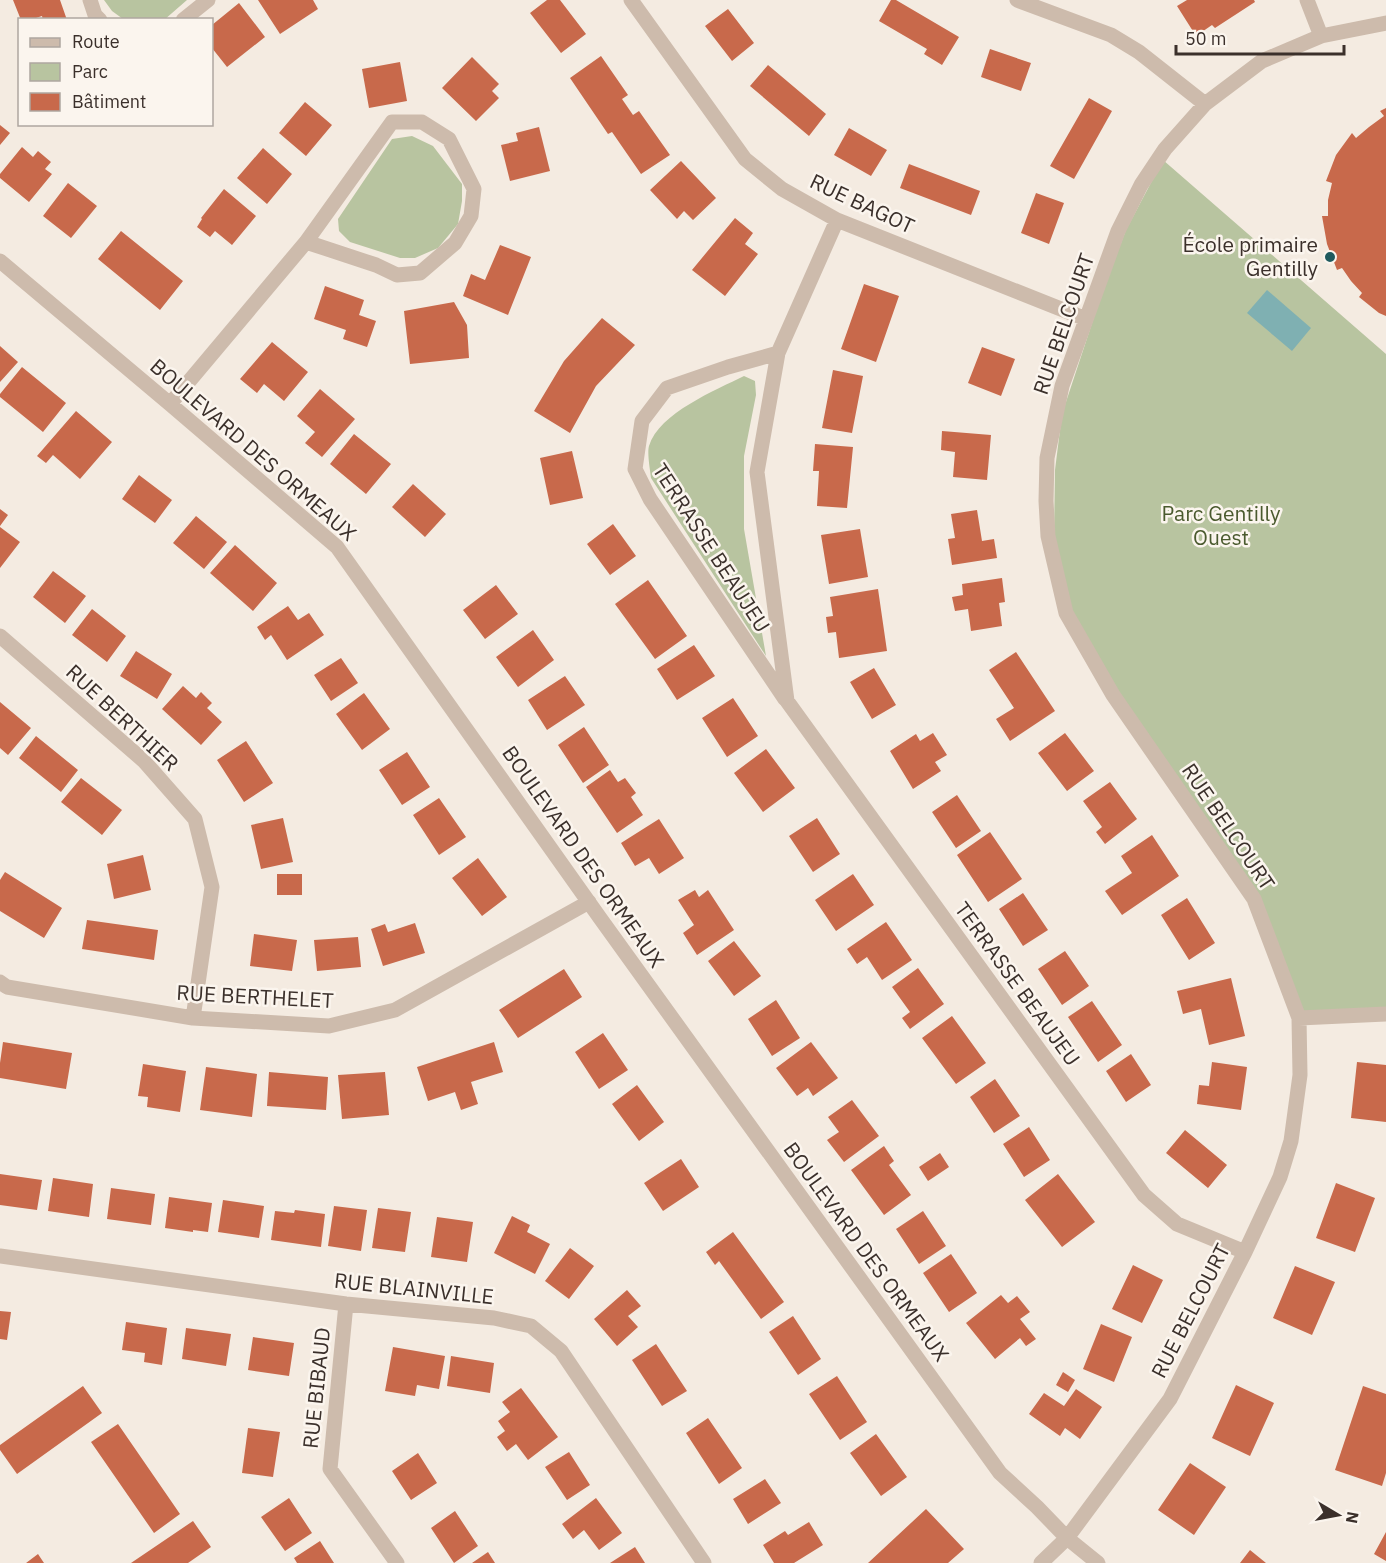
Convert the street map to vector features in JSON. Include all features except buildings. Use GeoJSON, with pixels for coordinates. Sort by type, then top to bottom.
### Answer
{"type":"FeatureCollection","features":[{"type":"Feature","properties":{"kind":"street"},"geometry":{"type":"LineString","coordinates":[[90,0],[98,18]]}},
{"type":"Feature","properties":{"kind":"street"},"geometry":{"type":"LineString","coordinates":[[186,18],[208,0]]}},
{"type":"Feature","properties":{"kind":"street","name":"RUE BAGOT"},"geometry":{"type":"LineString","coordinates":[[631,0],[745,159],[782,189],[837,220],[1086,319]]}},
{"type":"Feature","properties":{"kind":"street"},"geometry":{"type":"LineString","coordinates":[[1017,0],[1111,35],[1139,52],[1205,104]]}},
{"type":"Feature","properties":{"kind":"street"},"geometry":{"type":"LineString","coordinates":[[1306,0],[1321,36]]}},
{"type":"Feature","properties":{"kind":"street","name":"RUE BELCOURT"},"geometry":{"type":"LineString","coordinates":[[1041,1563],[1067,1538],[1170,1399],[1245,1252],[1280,1177],[1291,1141],[1300,1075],[1299,1018],[1254,899],[1113,695],[1066,613],[1048,536],[1046,501],[1047,458],[1062,386],[1118,231],[1141,185],[1165,149],[1205,104],[1262,61],[1321,36],[1386,23]]}},
{"type":"Feature","properties":{"kind":"street"},"geometry":{"type":"LineString","coordinates":[[170,404],[306,242],[392,122],[422,122],[449,139],[474,189],[471,216],[455,243],[420,273],[397,275],[376,265],[306,242]]}},
{"type":"Feature","properties":{"kind":"street","name":"TERRASSE BEAUJEU"},"geometry":{"type":"LineString","coordinates":[[787,701],[757,472],[778,352],[837,220]]}},
{"type":"Feature","properties":{"kind":"street","name":"BOULEVARD DES ORMEAUX"},"geometry":{"type":"LineString","coordinates":[[0,261],[337,548],[1000,1473],[1067,1538],[1098,1563]]}},
{"type":"Feature","properties":{"kind":"street","name":"TERRASSE BEAUJEU"},"geometry":{"type":"LineString","coordinates":[[778,352],[667,388],[642,421],[635,469],[650,499],[787,701],[1144,1195],[1177,1224],[1245,1252]]}},
{"type":"Feature","properties":{"kind":"street","name":"RUE BERTHIER"},"geometry":{"type":"LineString","coordinates":[[0,636],[144,761],[195,819],[212,887],[193,1018]]}},
{"type":"Feature","properties":{"kind":"street","name":"RUE BERTHELET"},"geometry":{"type":"LineString","coordinates":[[0,982],[7,987],[193,1018],[329,1026],[395,1010],[589,902]]}},
{"type":"Feature","properties":{"kind":"street"},"geometry":{"type":"LineString","coordinates":[[1299,1018],[1386,1014]]}},
{"type":"Feature","properties":{"kind":"street","name":"RUE BLAINVILLE"},"geometry":{"type":"LineString","coordinates":[[0,1256],[346,1304],[494,1318],[531,1326],[561,1351],[704,1563]]}},
{"type":"Feature","properties":{"kind":"street","name":"RUE BIBAUD"},"geometry":{"type":"LineString","coordinates":[[346,1304],[330,1469],[397,1563]]}},
{"type":"Feature","properties":{"kind":"green space"},"geometry":{"type":"Polygon","coordinates":[[[104,0],[187,0],[166,18],[122,18],[112,11],[104,0]]]}},
{"type":"Feature","properties":{"kind":"green space"},"geometry":{"type":"Polygon","coordinates":[[[412,136],[433,146],[462,184],[458,224],[438,248],[415,258],[400,258],[350,242],[339,231],[338,219],[392,139],[412,136]]]}},
{"type":"Feature","properties":{"kind":"green space","name":"Parc Gentilly Ouest"},"geometry":{"type":"Polygon","coordinates":[[[1163,160],[1386,354],[1386,1009],[1304,1013],[1259,901],[1115,693],[1070,612],[1054,537],[1055,470],[1062,414],[1104,287],[1126,230],[1163,160]]]}},
{"type":"Feature","properties":{"kind":"green space"},"geometry":{"type":"Polygon","coordinates":[[[744,376],[755,381],[756,395],[744,456],[744,529],[766,656],[651,478],[648,457],[649,446],[664,423],[690,404],[744,376]]]}},
{"type":"Feature","properties":{"kind":"water"},"geometry":{"type":"Polygon","coordinates":[[[1267,290],[1311,328],[1292,351],[1247,313],[1267,290]]]}},
{"type":"Feature","properties":{"kind":"place","name":"École primaire Gentilly"},"geometry":{"type":"Point","coordinates":[1330,257]}}]}
